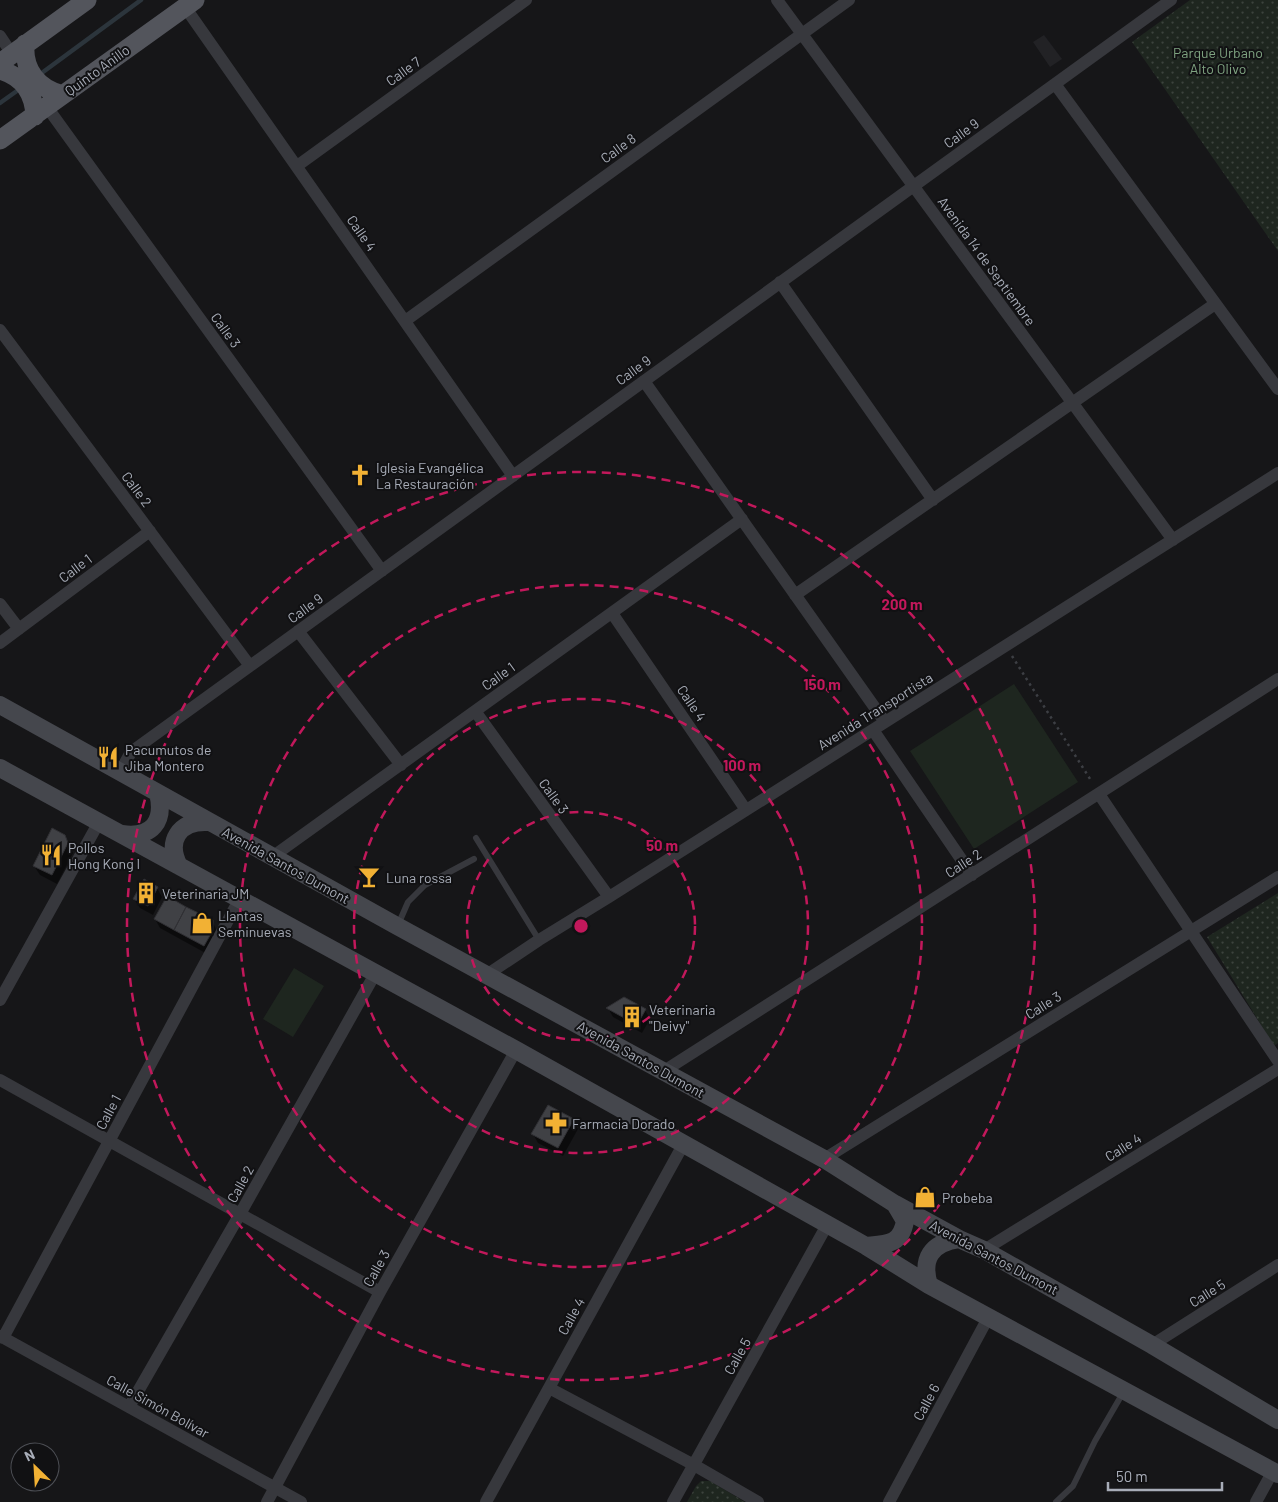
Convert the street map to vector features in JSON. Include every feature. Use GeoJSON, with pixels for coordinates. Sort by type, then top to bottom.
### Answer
{"type":"FeatureCollection","features":[{"type":"Feature","properties":{"kind":"main road"},"geometry":{"type":"LineString","coordinates":[[45,101],[33,77],[12,61],[86,0]]}},
{"type":"Feature","properties":{"kind":"main road","name":"Quinto Anillo"},"geometry":{"type":"LineString","coordinates":[[0,140],[45,101],[190,3]]}},
{"type":"Feature","properties":{"kind":"main road","name":"Avenida Santos Dumont"},"geometry":{"type":"LineString","coordinates":[[0,705],[207,822],[824,1159],[895,1204],[959,1239],[984,1250],[1278,1420]]}},
{"type":"Feature","properties":{"kind":"main road"},"geometry":{"type":"LineString","coordinates":[[0,768],[516,1050],[682,1145],[866,1246],[929,1286],[989,1316],[1276,1472]]}},
{"type":"Feature","properties":{"kind":"main road"},"geometry":{"type":"LineString","coordinates":[[121,834],[135,836],[148,830],[158,820],[161,806],[158,793]]}},
{"type":"Feature","properties":{"kind":"main road"},"geometry":{"type":"LineString","coordinates":[[179,866],[174,856],[173,844],[177,834],[185,826],[196,822],[207,822]]}},
{"type":"Feature","properties":{"kind":"main road"},"geometry":{"type":"LineString","coordinates":[[866,1246],[887,1244],[895,1241],[904,1230],[905,1220],[895,1204]]}},
{"type":"Feature","properties":{"kind":"main road"},"geometry":{"type":"LineString","coordinates":[[929,1286],[925,1272],[927,1259],[934,1248],[946,1241],[959,1239]]}},
{"type":"Feature","properties":{"kind":"street","name":"Calle 7"},"geometry":{"type":"LineString","coordinates":[[297,166],[526,0]]}},
{"type":"Feature","properties":{"kind":"street","name":"Avenida 14 de Septiembre"},"geometry":{"type":"LineString","coordinates":[[777,0],[1173,540]]}},
{"type":"Feature","properties":{"kind":"street","name":"Calle 8"},"geometry":{"type":"LineString","coordinates":[[405,321],[850,0]]}},
{"type":"Feature","properties":{"kind":"street","name":"Calle 9"},"geometry":{"type":"LineString","coordinates":[[120,772],[131,752],[1172,0]]}},
{"type":"Feature","properties":{"kind":"street","name":"Calle 4"},"geometry":{"type":"LineString","coordinates":[[190,3],[297,166],[513,476]]}},
{"type":"Feature","properties":{"kind":"street"},"geometry":{"type":"LineString","coordinates":[[0,36],[12,61]]}},
{"type":"Feature","properties":{"kind":"street"},"geometry":{"type":"LineString","coordinates":[[1056,84],[1278,389]]}},
{"type":"Feature","properties":{"kind":"street","name":"Calle 3"},"geometry":{"type":"LineString","coordinates":[[45,101],[382,571]]}},
{"type":"Feature","properties":{"kind":"street"},"geometry":{"type":"LineString","coordinates":[[780,282],[933,500]]}},
{"type":"Feature","properties":{"kind":"street"},"geometry":{"type":"LineString","coordinates":[[796,595],[1215,304]]}},
{"type":"Feature","properties":{"kind":"street","name":"Calle 2"},"geometry":{"type":"LineString","coordinates":[[0,330],[250,666]]}},
{"type":"Feature","properties":{"kind":"street"},"geometry":{"type":"LineString","coordinates":[[644,381],[885,722]]}},
{"type":"Feature","properties":{"kind":"street","name":"Avenida Transportista"},"geometry":{"type":"LineString","coordinates":[[488,974],[1278,473]]}},
{"type":"Feature","properties":{"kind":"street","name":"Calle 1"},"geometry":{"type":"LineString","coordinates":[[272,857],[742,519]]}},
{"type":"Feature","properties":{"kind":"street","name":"Calle 1"},"geometry":{"type":"LineString","coordinates":[[0,643],[150,531]]}},
{"type":"Feature","properties":{"kind":"street"},"geometry":{"type":"LineString","coordinates":[[0,604],[18,629]]}},
{"type":"Feature","properties":{"kind":"street","name":"Calle 4"},"geometry":{"type":"LineString","coordinates":[[612,613],[746,810]]}},
{"type":"Feature","properties":{"kind":"street"},"geometry":{"type":"LineString","coordinates":[[298,631],[401,765]]}},
{"type":"Feature","properties":{"kind":"street","name":"Calle 2"},"geometry":{"type":"LineString","coordinates":[[664,1071],[1278,679]]}},
{"type":"Feature","properties":{"kind":"street","name":"Calle 3"},"geometry":{"type":"LineString","coordinates":[[475,711],[609,898]]}},
{"type":"Feature","properties":{"kind":"street"},"geometry":{"type":"LineString","coordinates":[[873,730],[972,875]]}},
{"type":"Feature","properties":{"kind":"street"},"geometry":{"type":"LineString","coordinates":[[1099,794],[1278,1061]]}},
{"type":"Feature","properties":{"kind":"street"},"geometry":{"type":"LineString","coordinates":[[0,1000],[99,822]]}},
{"type":"Feature","properties":{"kind":"street","name":"Calle 3"},"geometry":{"type":"LineString","coordinates":[[824,1159],[1278,877]]}},
{"type":"Feature","properties":{"kind":"street","name":"Calle 1"},"geometry":{"type":"LineString","coordinates":[[2,1337],[239,900]]}},
{"type":"Feature","properties":{"kind":"street","name":"Calle 2"},"geometry":{"type":"LineString","coordinates":[[129,1407],[375,974]]}},
{"type":"Feature","properties":{"kind":"street","name":"Calle 3"},"geometry":{"type":"LineString","coordinates":[[267,1502],[380,1292],[516,1050]]}},
{"type":"Feature","properties":{"kind":"street","name":"Calle 4"},"geometry":{"type":"LineString","coordinates":[[984,1250],[1278,1070]]}},
{"type":"Feature","properties":{"kind":"street"},"geometry":{"type":"LineString","coordinates":[[0,1080],[380,1292]]}},
{"type":"Feature","properties":{"kind":"street","name":"Calle 4"},"geometry":{"type":"LineString","coordinates":[[486,1502],[682,1145]]}},
{"type":"Feature","properties":{"kind":"street","name":"Calle 5"},"geometry":{"type":"LineString","coordinates":[[673,1502],[827,1225]]}},
{"type":"Feature","properties":{"kind":"street","name":"Calle 5"},"geometry":{"type":"LineString","coordinates":[[1152,1346],[1278,1266]]}},
{"type":"Feature","properties":{"kind":"street","name":"Calle 6"},"geometry":{"type":"LineString","coordinates":[[890,1502],[989,1316]]}},
{"type":"Feature","properties":{"kind":"street","name":"Calle Simón Bolívar"},"geometry":{"type":"LineString","coordinates":[[2,1337],[301,1502]]}},
{"type":"Feature","properties":{"kind":"street"},"geometry":{"type":"LineString","coordinates":[[549,1388],[694,1465],[758,1502]]}},
{"type":"Feature","properties":{"kind":"street"},"geometry":{"type":"LineString","coordinates":[[1256,1502],[1276,1472]]}},
{"type":"Feature","properties":{"kind":"lane"},"geometry":{"type":"LineString","coordinates":[[476,838],[539,940]]}},
{"type":"Feature","properties":{"kind":"lane"},"geometry":{"type":"LineString","coordinates":[[397,926],[408,902],[425,884],[474,859]]}},
{"type":"Feature","properties":{"kind":"lane"},"geometry":{"type":"LineString","coordinates":[[1056,1502],[1073,1486],[1095,1441],[1124,1390]]}},
{"type":"Feature","properties":{"kind":"path"},"geometry":{"type":"LineString","coordinates":[[1006,646],[1099,794]]}},
{"type":"Feature","properties":{"kind":"shaded area"},"geometry":{"type":"Polygon","coordinates":[[[1044,35],[1062,59],[1050,67],[1033,42],[1044,35]]]}},
{"type":"Feature","properties":{"kind":"green space","name":"Parque Urbano Alto Olivo"},"geometry":{"type":"Polygon","coordinates":[[[1190,0],[1278,0],[1278,251],[1132,42],[1190,0]]]}},
{"type":"Feature","properties":{"kind":"green space"},"geometry":{"type":"Polygon","coordinates":[[[1014,684],[1078,782],[974,849],[910,751],[1014,684]]]}},
{"type":"Feature","properties":{"kind":"green space"},"geometry":{"type":"Polygon","coordinates":[[[1278,893],[1278,1043],[1274,1046],[1207,937],[1278,893]]]}},
{"type":"Feature","properties":{"kind":"green space"},"geometry":{"type":"Polygon","coordinates":[[[294,968],[324,986],[293,1037],[263,1019],[294,968]]]}},
{"type":"Feature","properties":{"kind":"green space"},"geometry":{"type":"Polygon","coordinates":[[[701,1481],[710,1481],[745,1502],[687,1502],[701,1481]]]}},
{"type":"Feature","properties":{"kind":"building","name":"Pollos Hong Kong I"},"geometry":{"type":"Polygon","coordinates":[[[52,828],[65,835],[68,843],[52,875],[33,866],[52,828]]]}},
{"type":"Feature","properties":{"kind":"building","name":"Veterinaria JM"},"geometry":{"type":"Polygon","coordinates":[[[144,879],[158,887],[148,906],[133,899],[144,879]]]}},
{"type":"Feature","properties":{"kind":"building"},"geometry":{"type":"Polygon","coordinates":[[[167,896],[186,907],[174,930],[154,919],[167,896]]]}},
{"type":"Feature","properties":{"kind":"building"},"geometry":{"type":"Polygon","coordinates":[[[186,907],[213,920],[213,930],[204,946],[174,930],[186,907]]]}},
{"type":"Feature","properties":{"kind":"building","name":"Veterinaria \"Deivy\""},"geometry":{"type":"Polygon","coordinates":[[[624,997],[646,1009],[637,1025],[606,1008],[624,997]]]}},
{"type":"Feature","properties":{"kind":"building"},"geometry":{"type":"Polygon","coordinates":[[[548,1105],[574,1119],[558,1148],[531,1134],[548,1105]]]}},
{"type":"Feature","properties":{"kind":"waterway"},"geometry":{"type":"LineString","coordinates":[[39,75],[141,0]]}},
{"type":"Feature","properties":{"kind":"waterway"},"geometry":{"type":"LineString","coordinates":[[0,103],[21,88]]}},
{"type":"Feature","properties":{"kind":"place","name":"Iglesia Evangélica La Restauración"},"geometry":{"type":"Point","coordinates":[360,475]}},
{"type":"Feature","properties":{"kind":"place","name":"Pacumutos de Jiba Montero"},"geometry":{"type":"Point","coordinates":[108,757]}},
{"type":"Feature","properties":{"kind":"place","name":"Pollos Hong Kong I"},"geometry":{"type":"Point","coordinates":[51,855]}},
{"type":"Feature","properties":{"kind":"place","name":"Luna rossa"},"geometry":{"type":"Point","coordinates":[369,877]}},
{"type":"Feature","properties":{"kind":"place","name":"Veterinaria JM"},"geometry":{"type":"Point","coordinates":[146,893]}},
{"type":"Feature","properties":{"kind":"place","name":"Llantas Seminuevas"},"geometry":{"type":"Point","coordinates":[202,923]}},
{"type":"Feature","properties":{"kind":"place","name":"Veterinaria \"Deivy\""},"geometry":{"type":"Point","coordinates":[632,1017]}},
{"type":"Feature","properties":{"kind":"place","name":"Farmacia Dorado"},"geometry":{"type":"Point","coordinates":[556,1123]}},
{"type":"Feature","properties":{"kind":"place","name":"Probeba"},"geometry":{"type":"Point","coordinates":[925,1197]}}]}
